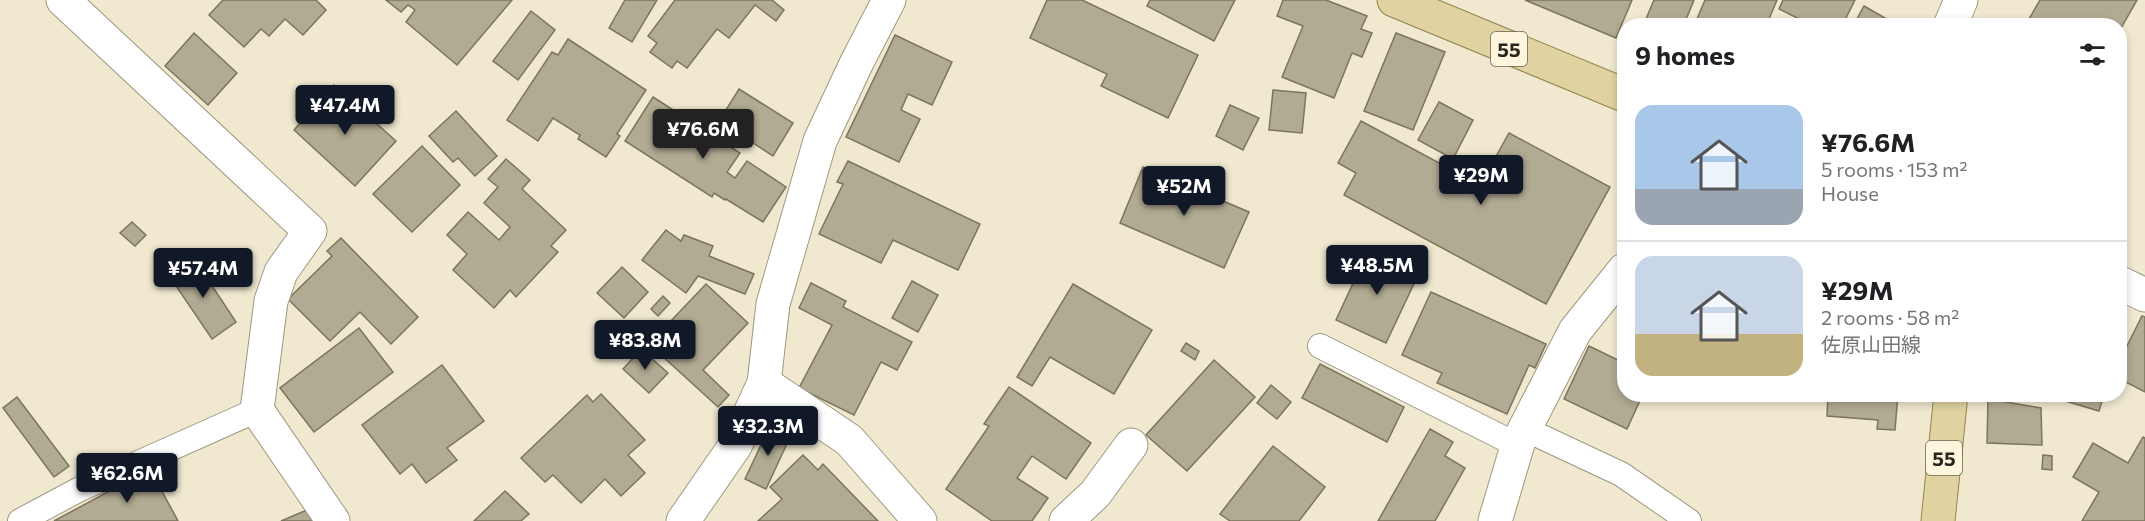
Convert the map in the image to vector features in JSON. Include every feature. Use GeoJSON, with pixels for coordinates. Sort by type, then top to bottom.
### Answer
{"type":"FeatureCollection","features":[{"type":"Feature","properties":{"kind":"main road","name":"55"},"geometry":{"type":"LineString","coordinates":[[1394,0],[1617,93]]}},
{"type":"Feature","properties":{"kind":"main road","name":"55"},"geometry":{"type":"LineString","coordinates":[[1938,521],[1950,402]]}},
{"type":"Feature","properties":{"kind":"street"},"geometry":{"type":"LineString","coordinates":[[63,0],[310,231],[281,272],[271,301],[257,410],[333,521]]}},
{"type":"Feature","properties":{"kind":"street"},"geometry":{"type":"LineString","coordinates":[[683,521],[735,446],[764,383],[773,304],[820,141],[889,0]]}},
{"type":"Feature","properties":{"kind":"street"},"geometry":{"type":"LineString","coordinates":[[1954,18],[1962,0]]}},
{"type":"Feature","properties":{"kind":"street"},"geometry":{"type":"LineString","coordinates":[[1495,521],[1521,437],[1575,331],[1617,279]]}},
{"type":"Feature","properties":{"kind":"street"},"geometry":{"type":"LineString","coordinates":[[2127,286],[2145,294]]}},
{"type":"Feature","properties":{"kind":"street"},"geometry":{"type":"LineString","coordinates":[[764,383],[849,440],[920,521]]}},
{"type":"Feature","properties":{"kind":"street"},"geometry":{"type":"LineString","coordinates":[[1066,521],[1095,494],[1131,445]]}},
{"type":"Feature","properties":{"kind":"lane"},"geometry":{"type":"LineString","coordinates":[[1320,346],[1521,437],[1621,474],[1689,521]]}},
{"type":"Feature","properties":{"kind":"lane"},"geometry":{"type":"LineString","coordinates":[[20,520],[80,489],[257,410]]}},
{"type":"Feature","properties":{"kind":"building"},"geometry":{"type":"Polygon","coordinates":[[[223,0],[316,0],[326,10],[303,35],[285,19],[269,36],[261,29],[244,47],[209,15],[223,0]]]}},
{"type":"Feature","properties":{"kind":"building"},"geometry":{"type":"Polygon","coordinates":[[[386,0],[512,0],[457,65],[406,22],[415,10],[408,5],[401,12],[386,0]]]}},
{"type":"Feature","properties":{"kind":"building"},"geometry":{"type":"Polygon","coordinates":[[[625,0],[657,0],[632,42],[609,28],[625,0]]]}},
{"type":"Feature","properties":{"kind":"building"},"geometry":{"type":"Polygon","coordinates":[[[675,0],[772,0],[784,10],[776,21],[755,5],[729,38],[717,29],[687,68],[677,61],[672,68],[650,52],[657,43],[648,36],[675,0]]]}},
{"type":"Feature","properties":{"kind":"building"},"geometry":{"type":"Polygon","coordinates":[[[1047,0],[1082,0],[1198,55],[1168,118],[1101,86],[1107,74],[1030,38],[1047,0]]]}},
{"type":"Feature","properties":{"kind":"building"},"geometry":{"type":"Polygon","coordinates":[[[1150,0],[1235,0],[1214,41],[1147,6],[1150,0]]]}},
{"type":"Feature","properties":{"kind":"building"},"geometry":{"type":"Polygon","coordinates":[[[1283,0],[1326,0],[1367,16],[1361,29],[1372,33],[1362,57],[1352,53],[1334,98],[1282,77],[1303,26],[1277,16],[1283,0]]]}},
{"type":"Feature","properties":{"kind":"building"},"geometry":{"type":"Polygon","coordinates":[[[1525,0],[1632,0],[1624,18],[1617,18],[1616,38],[1525,0]]]}},
{"type":"Feature","properties":{"kind":"building"},"geometry":{"type":"Polygon","coordinates":[[[1654,0],[1694,0],[1687,18],[1646,18],[1654,0]]]}},
{"type":"Feature","properties":{"kind":"building"},"geometry":{"type":"Polygon","coordinates":[[[1705,0],[1777,0],[1769,18],[1697,18],[1705,0]]]}},
{"type":"Feature","properties":{"kind":"building"},"geometry":{"type":"Polygon","coordinates":[[[1783,0],[1855,0],[1846,18],[1797,18],[1779,9],[1783,0]]]}},
{"type":"Feature","properties":{"kind":"building"},"geometry":{"type":"Polygon","coordinates":[[[2040,0],[2137,0],[2127,18],[2030,18],[2040,0]]]}},
{"type":"Feature","properties":{"kind":"building"},"geometry":{"type":"Polygon","coordinates":[[[1864,6],[1885,18],[1857,18],[1864,6]]]}},
{"type":"Feature","properties":{"kind":"building"},"geometry":{"type":"Polygon","coordinates":[[[531,11],[555,30],[518,80],[493,61],[531,11]]]}},
{"type":"Feature","properties":{"kind":"building"},"geometry":{"type":"Polygon","coordinates":[[[194,33],[237,73],[208,105],[165,66],[194,33]]]}},
{"type":"Feature","properties":{"kind":"building"},"geometry":{"type":"Polygon","coordinates":[[[1396,33],[1445,52],[1413,130],[1364,111],[1396,33]]]}},
{"type":"Feature","properties":{"kind":"building"},"geometry":{"type":"Polygon","coordinates":[[[895,35],[952,62],[932,105],[908,94],[901,110],[920,119],[899,162],[846,137],[895,35]]]}},
{"type":"Feature","properties":{"kind":"building"},"geometry":{"type":"Polygon","coordinates":[[[568,39],[646,90],[617,134],[620,136],[606,157],[578,139],[580,135],[553,118],[538,141],[507,120],[552,52],[558,55],[568,39]]]}},
{"type":"Feature","properties":{"kind":"building"},"geometry":{"type":"Polygon","coordinates":[[[334,85],[396,141],[355,186],[294,130],[334,85]]]}},
{"type":"Feature","properties":{"kind":"building"},"geometry":{"type":"Polygon","coordinates":[[[739,89],[793,123],[773,156],[719,121],[739,89]]]}},
{"type":"Feature","properties":{"kind":"building"},"geometry":{"type":"Polygon","coordinates":[[[1273,90],[1306,93],[1302,133],[1269,130],[1273,90]]]}},
{"type":"Feature","properties":{"kind":"building"},"geometry":{"type":"Polygon","coordinates":[[[653,97],[740,153],[727,172],[735,178],[747,161],[786,187],[763,222],[714,193],[712,197],[625,141],[653,97]]]}},
{"type":"Feature","properties":{"kind":"building"},"geometry":{"type":"Polygon","coordinates":[[[1439,102],[1473,120],[1453,159],[1418,140],[1439,102]]]}},
{"type":"Feature","properties":{"kind":"building"},"geometry":{"type":"Polygon","coordinates":[[[1230,105],[1259,118],[1243,150],[1216,136],[1230,105]]]}},
{"type":"Feature","properties":{"kind":"building"},"geometry":{"type":"Polygon","coordinates":[[[456,111],[497,156],[475,176],[458,158],[453,162],[429,136],[456,111]]]}},
{"type":"Feature","properties":{"kind":"building"},"geometry":{"type":"Polygon","coordinates":[[[1361,121],[1480,185],[1509,133],[1610,187],[1546,304],[1344,195],[1356,173],[1338,163],[1361,121]]]}},
{"type":"Feature","properties":{"kind":"building"},"geometry":{"type":"Polygon","coordinates":[[[422,146],[460,185],[412,232],[373,194],[422,146]]]}},
{"type":"Feature","properties":{"kind":"building"},"geometry":{"type":"Polygon","coordinates":[[[506,159],[530,180],[522,189],[566,230],[551,246],[558,252],[516,297],[510,290],[494,308],[453,270],[467,254],[447,235],[468,212],[499,240],[510,227],[484,203],[498,187],[488,179],[506,159]]]}},
{"type":"Feature","properties":{"kind":"building"},"geometry":{"type":"Polygon","coordinates":[[[848,161],[980,224],[958,270],[893,240],[881,263],[819,234],[843,184],[837,182],[848,161]]]}},
{"type":"Feature","properties":{"kind":"building"},"geometry":{"type":"Polygon","coordinates":[[[1143,167],[1249,212],[1224,268],[1120,223],[1143,167]]]}},
{"type":"Feature","properties":{"kind":"building"},"geometry":{"type":"Polygon","coordinates":[[[132,222],[146,235],[135,246],[120,233],[132,222]]]}},
{"type":"Feature","properties":{"kind":"building"},"geometry":{"type":"Polygon","coordinates":[[[666,230],[681,241],[684,235],[713,246],[709,256],[754,274],[745,294],[698,276],[686,293],[642,260],[666,230]]]}},
{"type":"Feature","properties":{"kind":"building"},"geometry":{"type":"Polygon","coordinates":[[[341,238],[418,317],[391,344],[360,312],[330,341],[288,299],[332,256],[327,251],[341,238]]]}},
{"type":"Feature","properties":{"kind":"building"},"geometry":{"type":"Polygon","coordinates":[[[1369,249],[1419,273],[1386,343],[1336,320],[1369,249]]]}},
{"type":"Feature","properties":{"kind":"building"},"geometry":{"type":"Polygon","coordinates":[[[195,260],[236,322],[212,339],[170,277],[195,260]]]}},
{"type":"Feature","properties":{"kind":"building"},"geometry":{"type":"Polygon","coordinates":[[[622,267],[648,292],[624,318],[597,293],[622,267]]]}},
{"type":"Feature","properties":{"kind":"building"},"geometry":{"type":"Polygon","coordinates":[[[912,281],[938,295],[918,332],[892,318],[912,281]]]}},
{"type":"Feature","properties":{"kind":"building"},"geometry":{"type":"Polygon","coordinates":[[[811,283],[846,301],[843,307],[912,342],[897,370],[881,362],[854,415],[799,388],[832,325],[799,308],[811,283]]]}},
{"type":"Feature","properties":{"kind":"building"},"geometry":{"type":"Polygon","coordinates":[[[706,284],[748,323],[703,370],[729,395],[718,407],[649,344],[706,284]]]}},
{"type":"Feature","properties":{"kind":"building"},"geometry":{"type":"Polygon","coordinates":[[[1073,284],[1152,330],[1114,394],[1050,357],[1032,386],[1017,377],[1073,284]]]}},
{"type":"Feature","properties":{"kind":"building"},"geometry":{"type":"Polygon","coordinates":[[[1431,292],[1546,344],[1535,368],[1529,365],[1507,414],[1437,383],[1442,373],[1402,355],[1431,292]]]}},
{"type":"Feature","properties":{"kind":"building"},"geometry":{"type":"Polygon","coordinates":[[[663,296],[670,303],[658,316],[651,309],[663,296]]]}},
{"type":"Feature","properties":{"kind":"building"},"geometry":{"type":"Polygon","coordinates":[[[2142,316],[2145,317],[2145,392],[2127,383],[2127,346],[2142,316]]]}},
{"type":"Feature","properties":{"kind":"building"},"geometry":{"type":"Polygon","coordinates":[[[359,328],[393,372],[314,432],[280,388],[359,328]]]}},
{"type":"Feature","properties":{"kind":"building"},"geometry":{"type":"Polygon","coordinates":[[[1186,343],[1199,351],[1195,360],[1181,351],[1186,343]]]}},
{"type":"Feature","properties":{"kind":"building"},"geometry":{"type":"Polygon","coordinates":[[[1589,346],[1617,360],[1617,402],[1639,402],[1627,429],[1564,399],[1589,346]]]}},
{"type":"Feature","properties":{"kind":"building"},"geometry":{"type":"Polygon","coordinates":[[[641,349],[668,373],[649,393],[623,369],[641,349]]]}},
{"type":"Feature","properties":{"kind":"building"},"geometry":{"type":"Polygon","coordinates":[[[1214,360],[1255,397],[1187,471],[1146,435],[1214,360]]]}},
{"type":"Feature","properties":{"kind":"building"},"geometry":{"type":"Polygon","coordinates":[[[1320,364],[1404,407],[1387,442],[1302,398],[1320,364]]]}},
{"type":"Feature","properties":{"kind":"building"},"geometry":{"type":"Polygon","coordinates":[[[442,365],[484,421],[447,448],[457,460],[426,483],[412,464],[400,474],[362,425],[442,365]]]}},
{"type":"Feature","properties":{"kind":"building"},"geometry":{"type":"Polygon","coordinates":[[[1271,385],[1291,402],[1277,419],[1257,403],[1271,385]]]}},
{"type":"Feature","properties":{"kind":"building"},"geometry":{"type":"Polygon","coordinates":[[[1009,387],[1091,443],[1066,479],[1032,456],[1017,478],[1048,498],[1032,521],[992,521],[946,489],[989,426],[984,424],[1009,387]]]}},
{"type":"Feature","properties":{"kind":"building"},"geometry":{"type":"Polygon","coordinates":[[[601,394],[645,440],[628,455],[645,473],[621,496],[605,479],[581,503],[553,475],[545,482],[521,458],[587,395],[593,402],[601,394]]]}},
{"type":"Feature","properties":{"kind":"building"},"geometry":{"type":"Polygon","coordinates":[[[17,397],[69,466],[54,477],[3,408],[17,397]]]}},
{"type":"Feature","properties":{"kind":"building"},"geometry":{"type":"Polygon","coordinates":[[[1828,402],[1897,402],[1895,430],[1877,429],[1878,420],[1827,416],[1828,402]]]}},
{"type":"Feature","properties":{"kind":"building"},"geometry":{"type":"Polygon","coordinates":[[[1988,402],[2006,402],[2041,408],[2042,445],[1987,443],[1988,402]]]}},
{"type":"Feature","properties":{"kind":"building"},"geometry":{"type":"Polygon","coordinates":[[[2069,402],[2102,402],[2099,411],[2069,402]]]}},
{"type":"Feature","properties":{"kind":"building"},"geometry":{"type":"Polygon","coordinates":[[[770,426],[791,435],[766,489],[745,479],[770,426]]]}},
{"type":"Feature","properties":{"kind":"building"},"geometry":{"type":"Polygon","coordinates":[[[1430,429],[1453,442],[1445,456],[1465,468],[1435,521],[1378,521],[1430,429]]]}},
{"type":"Feature","properties":{"kind":"building"},"geometry":{"type":"Polygon","coordinates":[[[2143,437],[2145,438],[2145,521],[2082,521],[2099,492],[2073,477],[2093,443],[2128,463],[2143,437]]]}},
{"type":"Feature","properties":{"kind":"building"},"geometry":{"type":"Polygon","coordinates":[[[1273,446],[1325,487],[1299,521],[1230,521],[1220,514],[1273,446]]]}},
{"type":"Feature","properties":{"kind":"building"},"geometry":{"type":"Polygon","coordinates":[[[803,455],[818,470],[823,464],[878,521],[758,521],[782,499],[770,487],[803,455]]]}},
{"type":"Feature","properties":{"kind":"building"},"geometry":{"type":"Polygon","coordinates":[[[2043,455],[2052,456],[2052,470],[2042,469],[2043,455]]]}},
{"type":"Feature","properties":{"kind":"building"},"geometry":{"type":"Polygon","coordinates":[[[150,469],[178,521],[54,521],[150,469]]]}},
{"type":"Feature","properties":{"kind":"building"},"geometry":{"type":"Polygon","coordinates":[[[505,491],[529,514],[521,521],[474,521],[505,491]]]}},
{"type":"Feature","properties":{"kind":"building"},"geometry":{"type":"Polygon","coordinates":[[[307,510],[312,521],[281,521],[307,510]]]}}]}
